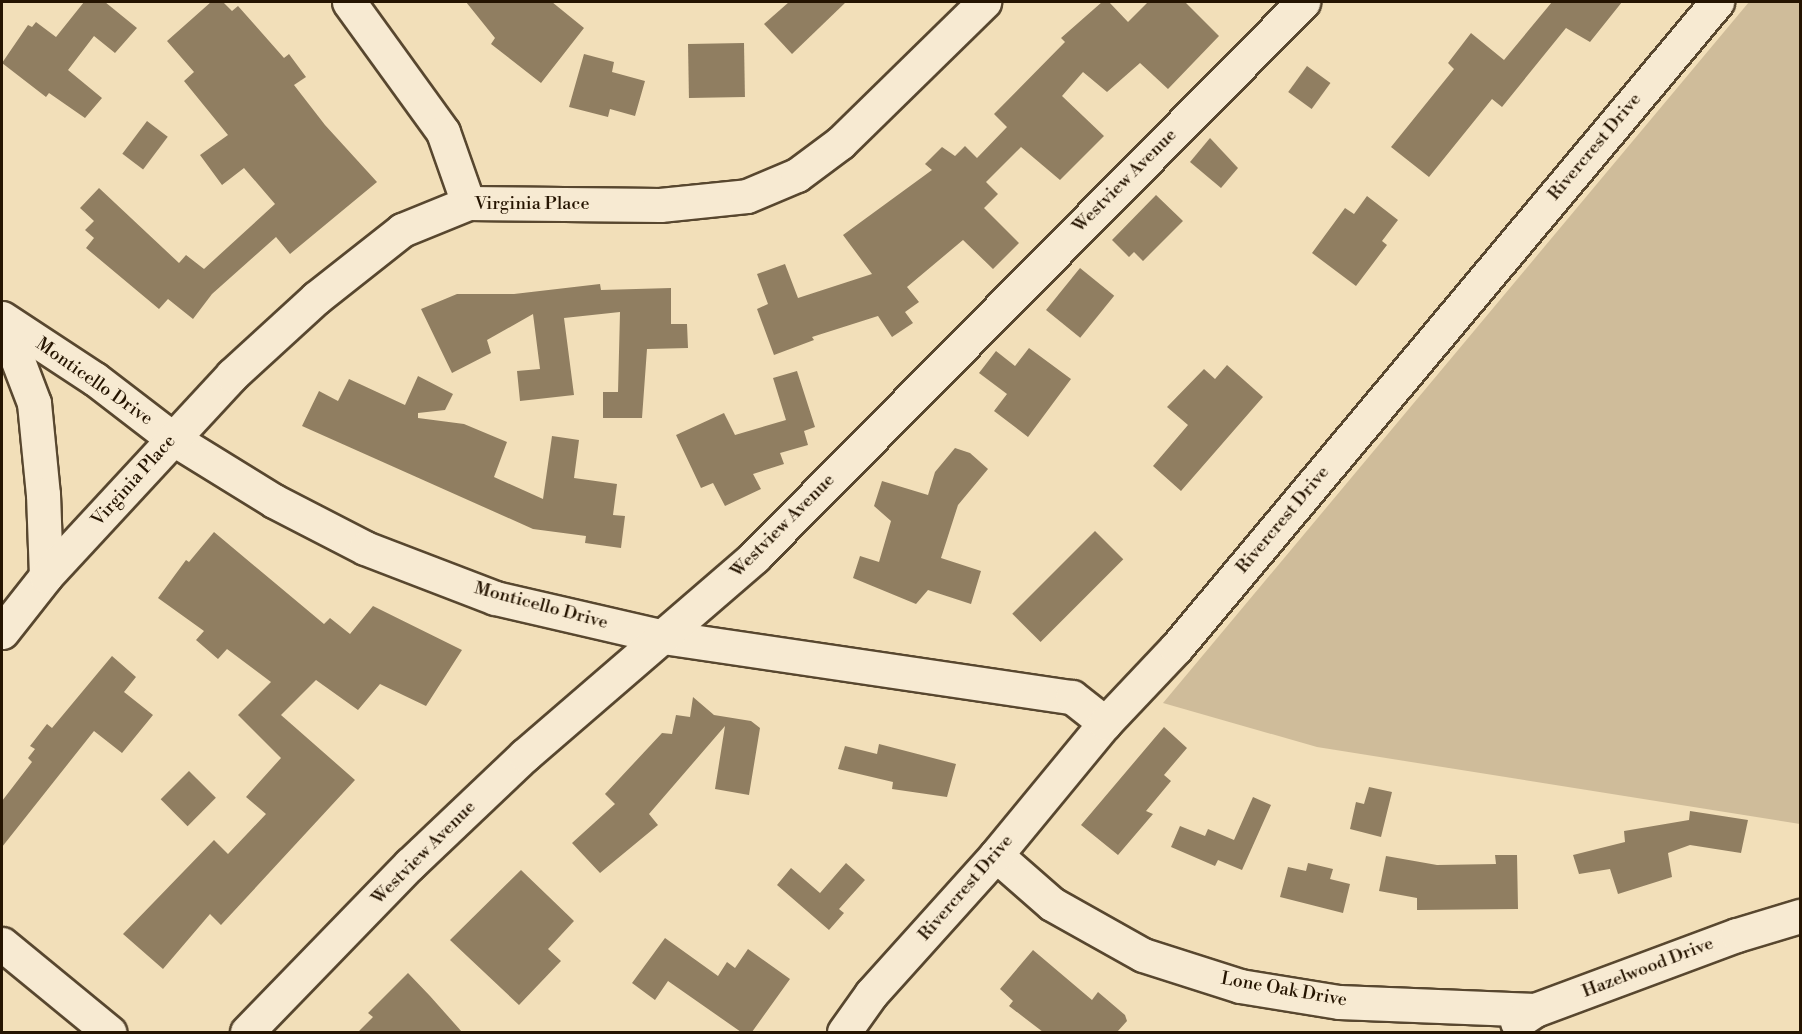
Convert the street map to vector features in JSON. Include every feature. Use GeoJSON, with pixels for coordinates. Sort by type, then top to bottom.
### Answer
{"type":"FeatureCollection","features":[{"type":"Feature","properties":{"kind":"street"},"geometry":{"type":"LineString","coordinates":[[349,2],[391,56],[443,132],[468,203]]}},
{"type":"Feature","properties":{"kind":"street","name":"Virginia Place"},"geometry":{"type":"LineString","coordinates":[[2,632],[46,576],[232,375],[316,298],[402,230],[468,203],[660,205],[747,196],[797,175],[840,143],[984,2]]}},
{"type":"Feature","properties":{"kind":"street","name":"Westview Avenue"},"geometry":{"type":"LineString","coordinates":[[247,1032],[410,864],[516,763],[754,557],[1303,2]]}},
{"type":"Feature","properties":{"kind":"street","name":"Rivercrest Drive"},"geometry":{"type":"LineString","coordinates":[[844,1032],[871,994],[996,855],[1105,723],[1176,648],[1717,2]]}},
{"type":"Feature","properties":{"kind":"street"},"geometry":{"type":"LineString","coordinates":[[2,318],[34,403],[44,494],[46,576]]}},
{"type":"Feature","properties":{"kind":"street","name":"Monticello Drive"},"geometry":{"type":"LineString","coordinates":[[2,318],[95,379],[172,438],[274,501],[365,548],[495,598],[664,637],[1072,698],[1105,723]]}},
{"type":"Feature","properties":{"kind":"street","name":"Lone Oak Drive"},"geometry":{"type":"LineString","coordinates":[[996,855],[1052,904],[1143,955],[1240,986],[1339,1002],[1535,1010]]}},
{"type":"Feature","properties":{"kind":"street","name":"Hazelwood Drive"},"geometry":{"type":"LineString","coordinates":[[1500,1032],[1535,1010],[1737,935],[1800,916]]}},
{"type":"Feature","properties":{"kind":"street"},"geometry":{"type":"LineString","coordinates":[[2,944],[109,1032]]}},
{"type":"Feature","properties":{"kind":"shaded area"},"geometry":{"type":"Polygon","coordinates":[[[1749,2],[1800,2],[1800,824],[1317,747],[1163,703],[1749,2]]]}},
{"type":"Feature","properties":{"kind":"building"},"geometry":{"type":"Polygon","coordinates":[[[84,2],[105,2],[137,28],[115,53],[94,36],[68,70],[102,98],[85,118],[49,93],[46,97],[2,63],[28,25],[32,27],[36,22],[56,37],[84,2]]]}},
{"type":"Feature","properties":{"kind":"building"},"geometry":{"type":"Polygon","coordinates":[[[211,2],[223,2],[232,11],[238,6],[284,58],[289,54],[306,77],[294,85],[325,125],[377,182],[290,254],[276,237],[212,294],[193,319],[168,299],[159,309],[86,248],[94,238],[85,230],[94,221],[80,208],[99,188],[179,263],[186,255],[204,269],[275,204],[244,168],[222,185],[200,155],[228,135],[184,81],[194,72],[167,41],[211,2]]]}},
{"type":"Feature","properties":{"kind":"building"},"geometry":{"type":"Polygon","coordinates":[[[466,2],[552,2],[584,28],[541,83],[491,44],[495,38],[466,2]]]}},
{"type":"Feature","properties":{"kind":"building"},"geometry":{"type":"Polygon","coordinates":[[[789,2],[846,2],[792,54],[764,24],[789,2]]]}},
{"type":"Feature","properties":{"kind":"building"},"geometry":{"type":"Polygon","coordinates":[[[1102,2],[1109,2],[1128,22],[1148,2],[1185,2],[1219,36],[1168,89],[1140,63],[1107,92],[1083,72],[1062,96],[1104,136],[1060,180],[1021,147],[986,182],[998,194],[984,208],[1019,243],[993,269],[963,240],[907,287],[919,302],[905,312],[913,323],[892,337],[878,316],[812,337],[814,340],[774,355],[757,309],[768,304],[757,274],[785,264],[798,298],[872,274],[843,235],[932,170],[925,164],[942,147],[955,156],[965,146],[977,158],[1007,127],[994,114],[1065,42],[1061,38],[1102,2]]]}},
{"type":"Feature","properties":{"kind":"building"},"geometry":{"type":"Polygon","coordinates":[[[1552,2],[1622,2],[1590,42],[1566,28],[1502,107],[1492,99],[1429,177],[1391,147],[1454,69],[1448,63],[1471,33],[1504,60],[1552,2]]]}},
{"type":"Feature","properties":{"kind":"building"},"geometry":{"type":"Polygon","coordinates":[[[744,43],[745,97],[689,98],[688,44],[744,43]]]}},
{"type":"Feature","properties":{"kind":"building"},"geometry":{"type":"Polygon","coordinates":[[[584,54],[614,62],[612,72],[645,81],[635,116],[610,109],[608,117],[569,107],[584,54]]]}},
{"type":"Feature","properties":{"kind":"building"},"geometry":{"type":"Polygon","coordinates":[[[1307,66],[1330,83],[1312,109],[1288,92],[1307,66]]]}},
{"type":"Feature","properties":{"kind":"building"},"geometry":{"type":"Polygon","coordinates":[[[147,121],[168,137],[143,169],[122,154],[147,121]]]}},
{"type":"Feature","properties":{"kind":"building"},"geometry":{"type":"Polygon","coordinates":[[[1210,138],[1238,168],[1221,188],[1190,162],[1210,138]]]}},
{"type":"Feature","properties":{"kind":"building"},"geometry":{"type":"Polygon","coordinates":[[[1156,195],[1183,221],[1143,261],[1134,252],[1129,257],[1112,240],[1156,195]]]}},
{"type":"Feature","properties":{"kind":"building"},"geometry":{"type":"Polygon","coordinates":[[[1367,196],[1398,220],[1382,241],[1387,245],[1356,286],[1312,253],[1345,208],[1354,214],[1367,196]]]}},
{"type":"Feature","properties":{"kind":"building"},"geometry":{"type":"Polygon","coordinates":[[[1080,268],[1114,296],[1080,338],[1046,310],[1080,268]]]}},
{"type":"Feature","properties":{"kind":"building"},"geometry":{"type":"Polygon","coordinates":[[[600,284],[601,290],[671,288],[671,324],[687,324],[688,348],[647,349],[642,418],[603,418],[603,392],[618,392],[620,312],[564,318],[574,395],[520,401],[517,371],[540,369],[533,314],[487,340],[491,353],[452,373],[421,309],[457,294],[514,294],[600,284]]]}},
{"type":"Feature","properties":{"kind":"building"},"geometry":{"type":"Polygon","coordinates":[[[1029,348],[1071,379],[1028,437],[994,411],[1007,394],[979,373],[996,351],[1015,366],[1029,348]]]}},
{"type":"Feature","properties":{"kind":"building"},"geometry":{"type":"Polygon","coordinates":[[[1227,365],[1263,397],[1181,491],[1153,466],[1188,425],[1167,407],[1204,369],[1215,379],[1227,365]]]}},
{"type":"Feature","properties":{"kind":"building"},"geometry":{"type":"Polygon","coordinates":[[[797,371],[815,427],[804,431],[808,445],[780,453],[784,464],[753,474],[761,489],[725,506],[713,483],[701,488],[676,435],[724,413],[735,435],[786,420],[773,378],[797,371]]]}},
{"type":"Feature","properties":{"kind":"building"},"geometry":{"type":"Polygon","coordinates":[[[418,376],[453,394],[445,410],[418,413],[418,418],[464,424],[507,442],[494,477],[543,499],[552,436],[579,440],[574,478],[617,484],[613,515],[625,516],[621,548],[585,543],[586,536],[533,529],[302,426],[319,391],[338,401],[349,379],[405,405],[418,376]]]}},
{"type":"Feature","properties":{"kind":"building"},"geometry":{"type":"Polygon","coordinates":[[[955,448],[970,453],[988,469],[958,505],[941,558],[981,571],[971,604],[928,590],[916,604],[853,578],[860,556],[879,562],[891,521],[874,506],[882,481],[928,495],[935,472],[955,448]]]}},
{"type":"Feature","properties":{"kind":"building"},"geometry":{"type":"Polygon","coordinates":[[[1095,531],[1123,559],[1041,642],[1012,614],[1095,531]]]}},
{"type":"Feature","properties":{"kind":"building"},"geometry":{"type":"Polygon","coordinates":[[[214,532],[324,624],[330,618],[350,634],[373,606],[462,650],[426,706],[380,684],[358,710],[316,680],[281,715],[355,780],[221,925],[210,914],[163,969],[123,934],[214,840],[228,854],[266,814],[246,797],[281,758],[238,715],[271,682],[227,649],[218,659],[196,640],[204,631],[158,598],[186,560],[189,562],[214,532]]]}},
{"type":"Feature","properties":{"kind":"building"},"geometry":{"type":"Polygon","coordinates":[[[112,656],[136,677],[124,692],[153,715],[122,753],[94,731],[2,847],[2,801],[32,762],[28,758],[35,749],[30,746],[47,724],[52,728],[112,656]]]}},
{"type":"Feature","properties":{"kind":"building"},"geometry":{"type":"Polygon","coordinates":[[[693,697],[714,715],[751,721],[760,728],[749,795],[715,789],[725,726],[649,814],[658,825],[600,873],[572,843],[615,804],[605,794],[662,733],[672,734],[676,715],[690,717],[693,697]]]}},
{"type":"Feature","properties":{"kind":"building"},"geometry":{"type":"Polygon","coordinates":[[[1164,727],[1187,748],[1164,775],[1171,781],[1146,811],[1153,814],[1118,855],[1081,825],[1164,727]]]}},
{"type":"Feature","properties":{"kind":"building"},"geometry":{"type":"Polygon","coordinates":[[[879,744],[956,764],[947,797],[892,789],[893,782],[838,769],[845,746],[877,754],[879,744]]]}},
{"type":"Feature","properties":{"kind":"building"},"geometry":{"type":"Polygon","coordinates":[[[189,771],[216,798],[188,826],[161,799],[189,771]]]}},
{"type":"Feature","properties":{"kind":"building"},"geometry":{"type":"Polygon","coordinates":[[[1369,787],[1392,792],[1381,837],[1350,829],[1356,802],[1364,804],[1369,787]]]}},
{"type":"Feature","properties":{"kind":"building"},"geometry":{"type":"Polygon","coordinates":[[[1253,797],[1271,805],[1242,870],[1218,860],[1215,866],[1171,847],[1180,826],[1205,836],[1208,829],[1234,840],[1253,797]]]}},
{"type":"Feature","properties":{"kind":"building"},"geometry":{"type":"Polygon","coordinates":[[[1690,811],[1748,820],[1741,853],[1690,845],[1668,853],[1672,877],[1618,894],[1610,869],[1579,874],[1573,855],[1625,842],[1624,831],[1689,820],[1690,811]]]}},
{"type":"Feature","properties":{"kind":"building"},"geometry":{"type":"Polygon","coordinates":[[[1495,855],[1517,855],[1518,909],[1417,910],[1417,898],[1379,891],[1386,856],[1437,865],[1496,864],[1495,855]]]}},
{"type":"Feature","properties":{"kind":"building"},"geometry":{"type":"Polygon","coordinates":[[[846,863],[865,880],[839,909],[844,913],[829,930],[777,885],[791,868],[820,893],[846,863]]]}},
{"type":"Feature","properties":{"kind":"building"},"geometry":{"type":"Polygon","coordinates":[[[1308,863],[1333,869],[1330,879],[1350,884],[1343,913],[1280,897],[1288,867],[1306,871],[1308,863]]]}},
{"type":"Feature","properties":{"kind":"building"},"geometry":{"type":"Polygon","coordinates":[[[521,870],[574,921],[548,949],[561,961],[519,1005],[450,940],[521,870]]]}},
{"type":"Feature","properties":{"kind":"building"},"geometry":{"type":"Polygon","coordinates":[[[665,938],[718,976],[727,962],[735,968],[748,949],[790,979],[752,1032],[741,1032],[668,981],[655,1000],[632,983],[665,938]]]}},
{"type":"Feature","properties":{"kind":"building"},"geometry":{"type":"Polygon","coordinates":[[[1033,950],[1092,1000],[1098,992],[1125,1015],[1127,1021],[1117,1032],[1043,1032],[1009,1006],[1013,1001],[1000,989],[1033,950]]]}},
{"type":"Feature","properties":{"kind":"building"},"geometry":{"type":"Polygon","coordinates":[[[408,973],[462,1032],[358,1032],[373,1017],[368,1013],[408,973]]]}}]}
